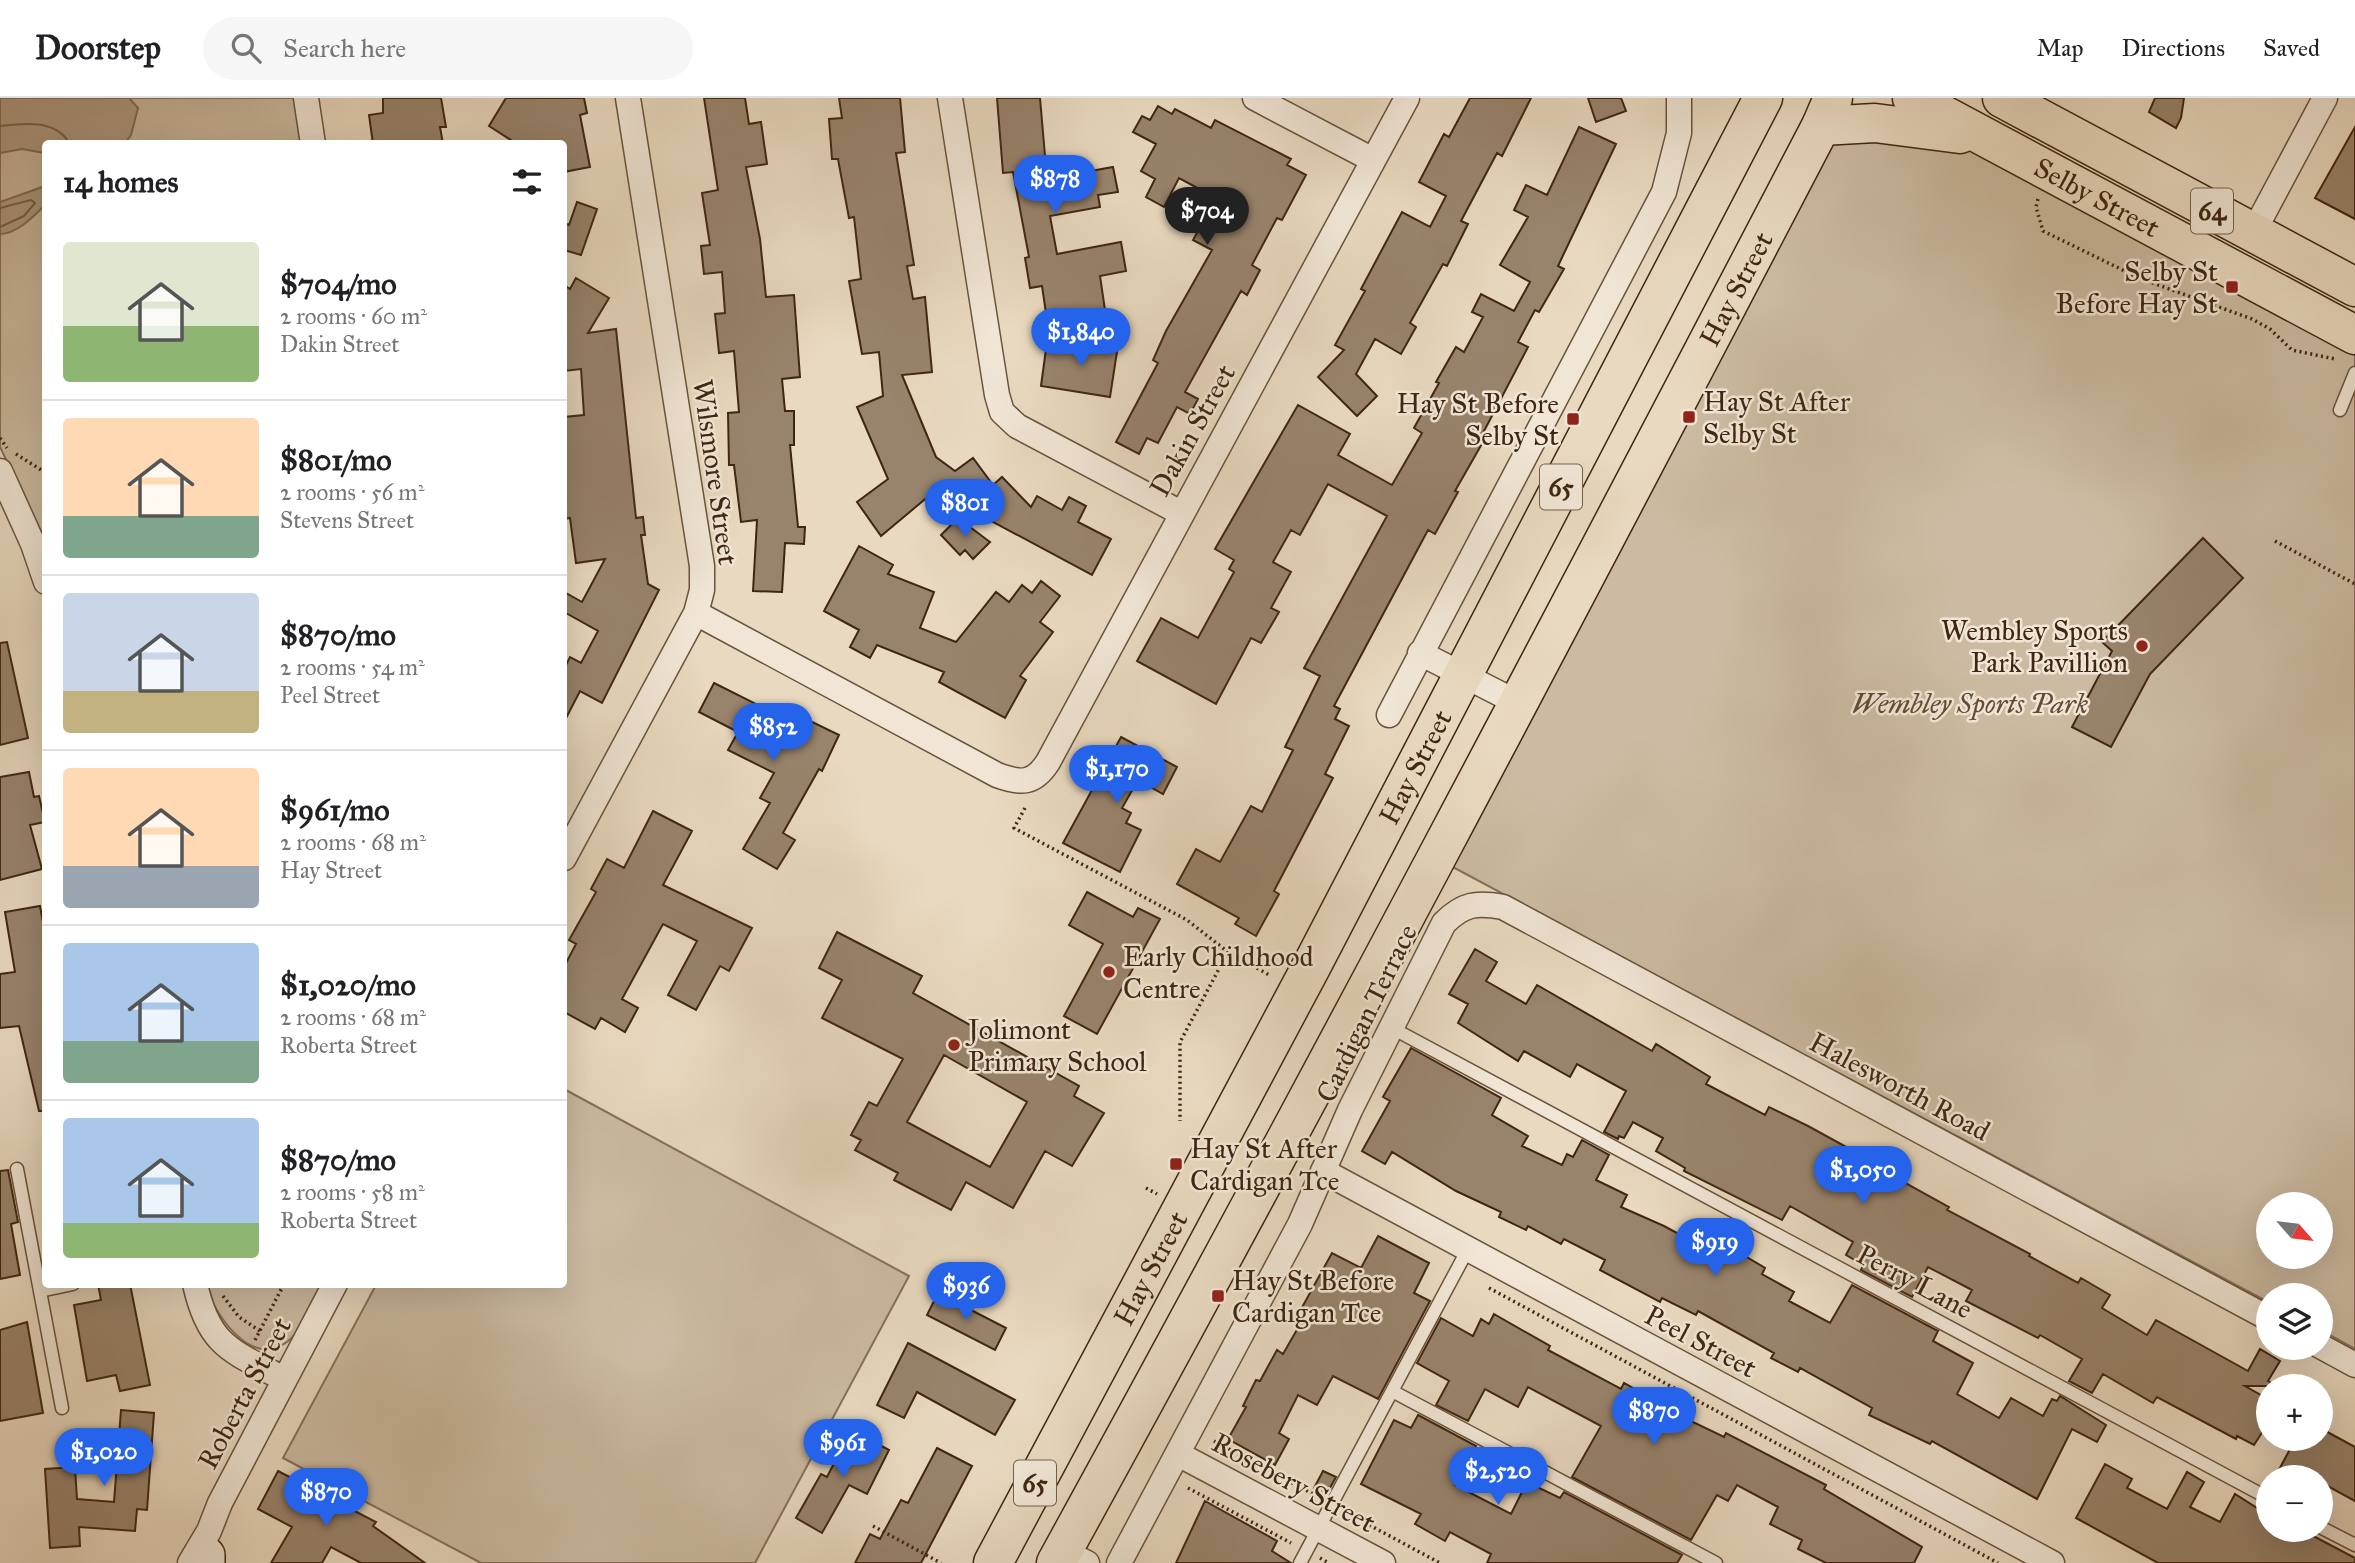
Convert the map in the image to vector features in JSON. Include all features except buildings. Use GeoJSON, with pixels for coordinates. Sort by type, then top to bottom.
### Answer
{"type":"FeatureCollection","features":[{"type":"Feature","properties":{"kind":"main road"},"geometry":{"type":"LineString","coordinates":[[1727,167],[1734,98]]}},
{"type":"Feature","properties":{"kind":"main road","name":"Hay Street"},"geometry":{"type":"LineString","coordinates":[[993,1563],[1463,675],[1763,98]]}},
{"type":"Feature","properties":{"kind":"main road","name":"Selby Street"},"geometry":{"type":"LineString","coordinates":[[1912,98],[2353,339]]}},
{"type":"Feature","properties":{"kind":"main road","name":"Selby Street"},"geometry":{"type":"LineString","coordinates":[[2002,98],[2355,287]]}},
{"type":"Feature","properties":{"kind":"main road"},"geometry":{"type":"LineString","coordinates":[[1827,112],[1875,123],[1986,138]]}},
{"type":"Feature","properties":{"kind":"main road","name":"Hay Street"},"geometry":{"type":"LineString","coordinates":[[1060,1563],[1518,704],[1827,112]]}},
{"type":"Feature","properties":{"kind":"main road"},"geometry":{"type":"LineString","coordinates":[[1040,1474],[1034,1504],[1037,1522],[1060,1563]]}},
{"type":"Feature","properties":{"kind":"street"},"geometry":{"type":"LineString","coordinates":[[306,98],[312,140]]}},
{"type":"Feature","properties":{"kind":"street","name":"Wilsmore Street"},"geometry":{"type":"LineString","coordinates":[[628,98],[702,566],[702,590],[696,613]]}},
{"type":"Feature","properties":{"kind":"street"},"geometry":{"type":"LineString","coordinates":[[950,98],[997,395],[1002,412],[1017,426],[1181,513]]}},
{"type":"Feature","properties":{"kind":"street"},"geometry":{"type":"LineString","coordinates":[[1255,98],[1373,160]]}},
{"type":"Feature","properties":{"kind":"street","name":"Dakin Street"},"geometry":{"type":"LineString","coordinates":[[696,613],[997,775],[1023,782],[1035,778],[1048,762],[1406,98]]}},
{"type":"Feature","properties":{"kind":"street","name":"Hay Street"},"geometry":{"type":"LineString","coordinates":[[1389,715],[1664,192],[1679,133],[1679,98]]}},
{"type":"Feature","properties":{"kind":"street"},"geometry":{"type":"LineString","coordinates":[[2253,233],[2325,98]]}},
{"type":"Feature","properties":{"kind":"street"},"geometry":{"type":"LineString","coordinates":[[0,471],[42,570]]}},
{"type":"Feature","properties":{"kind":"street"},"geometry":{"type":"LineString","coordinates":[[567,852],[696,613]]}},
{"type":"Feature","properties":{"kind":"street","name":"Hay Street"},"geometry":{"type":"LineString","coordinates":[[1420,653],[1518,704]]}},
{"type":"Feature","properties":{"kind":"street","name":"Cardigan Terrace"},"geometry":{"type":"LineString","coordinates":[[1119,1563],[1282,1259],[1390,1027],[1444,923],[1459,908],[1479,902],[1503,907]]}},
{"type":"Feature","properties":{"kind":"street","name":"Halesworth Road"},"geometry":{"type":"LineString","coordinates":[[1503,907],[2256,1312]]}},
{"type":"Feature","properties":{"kind":"street","name":"Peel Street"},"geometry":{"type":"LineString","coordinates":[[1323,1171],[1462,1260],[2052,1563]]}},
{"type":"Feature","properties":{"kind":"street"},"geometry":{"type":"LineString","coordinates":[[196,1288],[203,1318],[219,1342],[284,1379]]}},
{"type":"Feature","properties":{"kind":"street","name":"Roberta Street"},"geometry":{"type":"LineString","coordinates":[[203,1555],[220,1503],[333,1288]]}},
{"type":"Feature","properties":{"kind":"street"},"geometry":{"type":"LineString","coordinates":[[2333,1353],[2355,1365]]}},
{"type":"Feature","properties":{"kind":"street","name":"Rosebery Street"},"geometry":{"type":"LineString","coordinates":[[1178,1454],[1383,1563]]}},
{"type":"Feature","properties":{"kind":"lane"},"geometry":{"type":"LineString","coordinates":[[2340,410],[2355,373]]}},
{"type":"Feature","properties":{"kind":"lane","name":"Perry Lane"},"geometry":{"type":"LineString","coordinates":[[1390,1027],[2256,1492]]}},
{"type":"Feature","properties":{"kind":"lane"},"geometry":{"type":"LineString","coordinates":[[17,1169],[62,1408]]}},
{"type":"Feature","properties":{"kind":"lane"},"geometry":{"type":"LineString","coordinates":[[1304,1557],[1462,1260]]}},
{"type":"Feature","properties":{"kind":"lane"},"geometry":{"type":"LineString","coordinates":[[40,1292],[56,1288]]}},
{"type":"Feature","properties":{"kind":"lane"},"geometry":{"type":"LineString","coordinates":[[1392,1391],[1716,1563]]}},
{"type":"Feature","properties":{"kind":"lane"},"geometry":{"type":"LineString","coordinates":[[2333,1534],[2355,1545]]}},
{"type":"Feature","properties":{"kind":"path"},"geometry":{"type":"LineString","coordinates":[[0,438],[5,446],[42,470]]}},
{"type":"Feature","properties":{"kind":"path"},"geometry":{"type":"LineString","coordinates":[[2275,541],[2355,584]]}},
{"type":"Feature","properties":{"kind":"path"},"geometry":{"type":"LineString","coordinates":[[1025,808],[1014,828],[1187,920],[1228,952],[1271,976]]}},
{"type":"Feature","properties":{"kind":"path"},"geometry":{"type":"LineString","coordinates":[[1180,1121],[1180,1042],[1228,952]]}},
{"type":"Feature","properties":{"kind":"path"},"geometry":{"type":"LineString","coordinates":[[1462,1260],[1998,1563]]}},
{"type":"Feature","properties":{"kind":"path"},"geometry":{"type":"LineString","coordinates":[[253,1345],[283,1288]]}},
{"type":"Feature","properties":{"kind":"path"},"geometry":{"type":"LineString","coordinates":[[222,1294],[239,1318],[260,1331]]}},
{"type":"Feature","properties":{"kind":"path"},"geometry":{"type":"LineString","coordinates":[[1188,1488],[1304,1557],[1329,1563]]}},
{"type":"Feature","properties":{"kind":"path"},"geometry":{"type":"LineString","coordinates":[[873,1526],[941,1563]]}},
{"type":"Feature","properties":{"kind":"green space"},"geometry":{"type":"Polygon","coordinates":[[[0,98],[297,98],[304,140],[42,140],[42,534],[0,447],[0,98]]]}},
{"type":"Feature","properties":{"kind":"green space","name":"Wembley Sports Park"},"geometry":{"type":"Polygon","coordinates":[[[1834,139],[1956,140],[2355,349],[2355,1349],[2333,1337],[2333,1283],[2256,1283],[2256,1296],[1449,865],[1834,139]]]}},
{"type":"Feature","properties":{"kind":"green space"},"geometry":{"type":"Polygon","coordinates":[[[567,1091],[909,1276],[755,1563],[481,1563],[283,1458],[374,1288],[567,1288],[567,1091]]]}},
{"type":"Feature","properties":{"kind":"green space"},"geometry":{"type":"Polygon","coordinates":[[[206,1288],[320,1288],[292,1337],[273,1348],[260,1349],[236,1335],[206,1288]]]}},
{"type":"Feature","properties":{"kind":"water"},"geometry":{"type":"Polygon","coordinates":[[[0,98],[129,98],[138,108],[127,140],[42,140],[42,152],[22,149],[0,153],[0,98]]]}},
{"type":"Feature","properties":{"kind":"water"},"geometry":{"type":"Polygon","coordinates":[[[42,187],[42,208],[19,228],[0,234],[0,202],[42,187]]]}},
{"type":"Feature","properties":{"kind":"place","name":"Selby St Before Hay St"},"geometry":{"type":"Point","coordinates":[2232,287]}},
{"type":"Feature","properties":{"kind":"place","name":"Hay St After Selby St"},"geometry":{"type":"Point","coordinates":[1689,417]}},
{"type":"Feature","properties":{"kind":"place","name":"Hay St Before Selby St"},"geometry":{"type":"Point","coordinates":[1573,419]}},
{"type":"Feature","properties":{"kind":"place","name":"Wembley Sports Park Pavillion"},"geometry":{"type":"Point","coordinates":[2142,646]}},
{"type":"Feature","properties":{"kind":"place","name":"Early Childhood Centre"},"geometry":{"type":"Point","coordinates":[1109,972]}},
{"type":"Feature","properties":{"kind":"place","name":"Jolimont Primary School"},"geometry":{"type":"Point","coordinates":[954,1045]}},
{"type":"Feature","properties":{"kind":"place","name":"Hay St After Cardigan Tce"},"geometry":{"type":"Point","coordinates":[1176,1164]}},
{"type":"Feature","properties":{"kind":"place","name":"Hay St Before Cardigan Tce"},"geometry":{"type":"Point","coordinates":[1218,1296]}}]}
